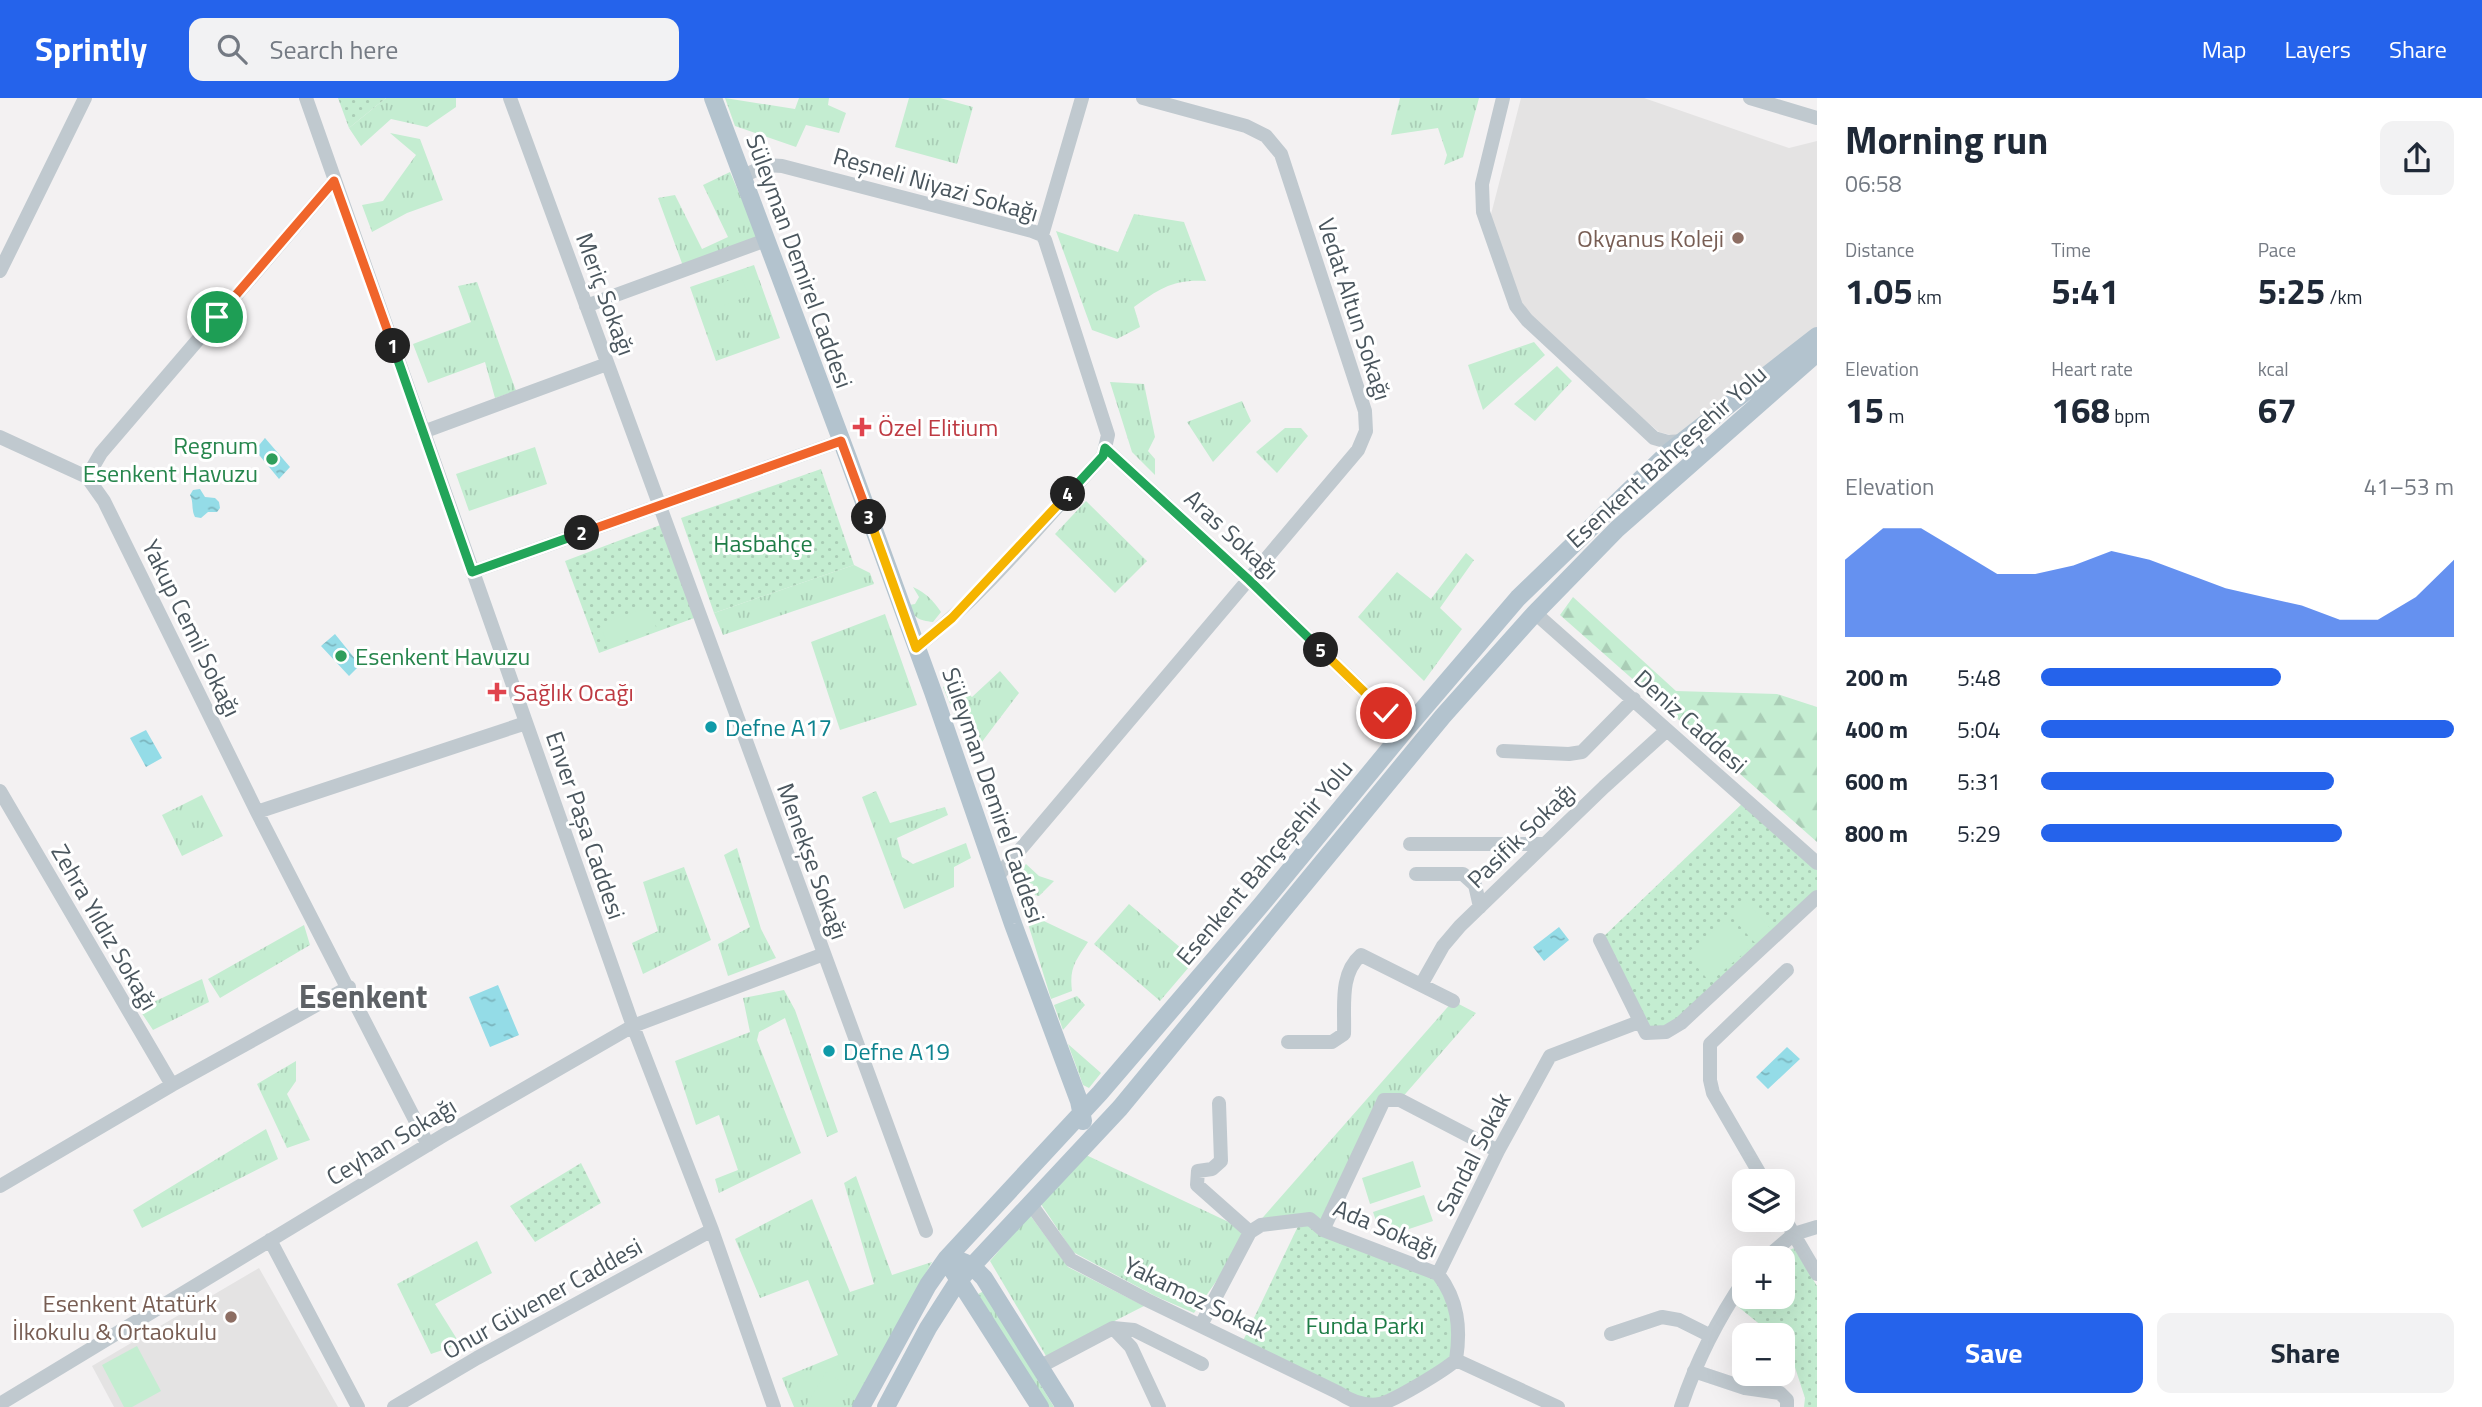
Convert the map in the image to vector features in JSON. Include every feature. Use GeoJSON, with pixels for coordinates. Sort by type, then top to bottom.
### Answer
{"type":"FeatureCollection","features":[{"type":"Feature","properties":{"kind":"main road","name":"Süleyman Demirel Caddesi"},"geometry":{"type":"LineString","coordinates":[[713,98],[841,441],[1083,1114]]}},
{"type":"Feature","properties":{"kind":"main road","name":"Esenkent Bahçeşehir Yolu"},"geometry":{"type":"LineString","coordinates":[[861,1407],[928,1285],[947,1258],[1083,1114],[1262,905],[1406,729],[1518,598],[1684,441],[1817,337]]}},
{"type":"Feature","properties":{"kind":"main road","name":"Esenkent Bahçeşehir Yolu"},"geometry":{"type":"LineString","coordinates":[[886,1407],[928,1328],[958,1281],[1113,1115],[1443,716],[1535,613],[1627,521],[1817,353]]}},
{"type":"Feature","properties":{"kind":"main road"},"geometry":{"type":"LineString","coordinates":[[1518,598],[1535,613]]}},
{"type":"Feature","properties":{"kind":"main road"},"geometry":{"type":"LineString","coordinates":[[1082,1146],[1085,1133],[1083,1114],[1094,1118],[1113,1115]]}},
{"type":"Feature","properties":{"kind":"main road"},"geometry":{"type":"LineString","coordinates":[[947,1258],[971,1265],[984,1278],[1065,1407]]}},
{"type":"Feature","properties":{"kind":"main road"},"geometry":{"type":"LineString","coordinates":[[947,1258],[958,1281],[1040,1407]]}},
{"type":"Feature","properties":{"kind":"street"},"geometry":{"type":"LineString","coordinates":[[0,271],[85,98]]}},
{"type":"Feature","properties":{"kind":"street","name":"Enver Paşa Caddesi"},"geometry":{"type":"LineString","coordinates":[[306,98],[633,1026],[712,1230],[774,1407]]}},
{"type":"Feature","properties":{"kind":"street","name":"Meriç Sokağı"},"geometry":{"type":"LineString","coordinates":[[510,98],[659,505]]}},
{"type":"Feature","properties":{"kind":"street"},"geometry":{"type":"LineString","coordinates":[[1042,234],[1082,98]]}},
{"type":"Feature","properties":{"kind":"street","name":"Vedat Altun Sokağı"},"geometry":{"type":"LineString","coordinates":[[998,877],[1358,450],[1366,431],[1365,411],[1281,154],[1266,136],[1246,126],[1143,98]]}},
{"type":"Feature","properties":{"kind":"street"},"geometry":{"type":"LineString","coordinates":[[1503,98],[1482,184],[1483,212],[1516,306],[1527,320],[1654,438],[1668,442],[1684,441]]}},
{"type":"Feature","properties":{"kind":"street"},"geometry":{"type":"LineString","coordinates":[[1750,98],[1787,103],[1817,118]]}},
{"type":"Feature","properties":{"kind":"street","name":"Reşneli Niyazi Sokağı"},"geometry":{"type":"LineString","coordinates":[[743,176],[767,165],[782,166],[1042,234],[1108,435],[1105,448]]}},
{"type":"Feature","properties":{"kind":"street"},"geometry":{"type":"LineString","coordinates":[[0,437],[88,477],[101,453],[334,181]]}},
{"type":"Feature","properties":{"kind":"street"},"geometry":{"type":"LineString","coordinates":[[586,306],[766,240]]}},
{"type":"Feature","properties":{"kind":"street"},"geometry":{"type":"LineString","coordinates":[[423,432],[607,364]]}},
{"type":"Feature","properties":{"kind":"street"},"geometry":{"type":"LineString","coordinates":[[1652,469],[1656,454],[1654,438]]}},
{"type":"Feature","properties":{"kind":"street"},"geometry":{"type":"LineString","coordinates":[[472,572],[841,441]]}},
{"type":"Feature","properties":{"kind":"street"},"geometry":{"type":"LineString","coordinates":[[916,648],[952,618],[986,584],[1103,456],[1105,448]]}},
{"type":"Feature","properties":{"kind":"street","name":"Aras Sokağı"},"geometry":{"type":"LineString","coordinates":[[1105,448],[1249,580],[1386,713]]}},
{"type":"Feature","properties":{"kind":"street","name":"Yakup Cemil Sokağı"},"geometry":{"type":"LineString","coordinates":[[88,477],[104,501],[257,811],[428,1146]]}},
{"type":"Feature","properties":{"kind":"street","name":"Menekşe Sokağı"},"geometry":{"type":"LineString","coordinates":[[659,505],[926,1231]]}},
{"type":"Feature","properties":{"kind":"street","name":"Deniz Caddesi"},"geometry":{"type":"LineString","coordinates":[[1535,613],[1817,863]]}},
{"type":"Feature","properties":{"kind":"street"},"geometry":{"type":"LineString","coordinates":[[1503,751],[1569,754],[1582,752],[1634,699]]}},
{"type":"Feature","properties":{"kind":"street"},"geometry":{"type":"LineString","coordinates":[[257,811],[526,723]]}},
{"type":"Feature","properties":{"kind":"street","name":"Pasifik Sokağı"},"geometry":{"type":"LineString","coordinates":[[1421,985],[1443,946],[1480,906],[1667,730]]}},
{"type":"Feature","properties":{"kind":"street","name":"Zehra Yıldız Sokağı"},"geometry":{"type":"LineString","coordinates":[[0,791],[172,1085]]}},
{"type":"Feature","properties":{"kind":"street"},"geometry":{"type":"LineString","coordinates":[[1410,844],[1545,844]]}},
{"type":"Feature","properties":{"kind":"street"},"geometry":{"type":"LineString","coordinates":[[1416,874],[1462,874],[1475,885],[1480,906]]}},
{"type":"Feature","properties":{"kind":"street"},"geometry":{"type":"LineString","coordinates":[[1600,940],[1646,1033],[1666,1032],[1681,1023],[1817,897]]}},
{"type":"Feature","properties":{"kind":"street","name":"Ceyhan Sokağı"},"geometry":{"type":"LineString","coordinates":[[0,1404],[270,1240],[633,1026],[824,954]]}},
{"type":"Feature","properties":{"kind":"street"},"geometry":{"type":"LineString","coordinates":[[1288,1042],[1332,1042],[1344,1034],[1345,979],[1354,960],[1361,955],[1454,1002]]}},
{"type":"Feature","properties":{"kind":"street"},"geometry":{"type":"LineString","coordinates":[[1757,1169],[1713,1093],[1710,1080],[1710,1044],[1787,970]]}},
{"type":"Feature","properties":{"kind":"street"},"geometry":{"type":"LineString","coordinates":[[0,1186],[172,1085],[349,987]]}},
{"type":"Feature","properties":{"kind":"street","name":"Sandal Sokak"},"geometry":{"type":"LineString","coordinates":[[1438,1274],[1550,1056],[1639,1022]]}},
{"type":"Feature","properties":{"kind":"street"},"geometry":{"type":"LineString","coordinates":[[1323,1230],[1384,1100],[1400,1100],[1499,1151]]}},
{"type":"Feature","properties":{"kind":"street"},"geometry":{"type":"LineString","coordinates":[[1201,1325],[1250,1232],[1197,1185],[1198,1171],[1212,1169],[1221,1161],[1219,1103]]}},
{"type":"Feature","properties":{"kind":"street","name":"Yakamoz Sokak"},"geometry":{"type":"LineString","coordinates":[[1035,1210],[1071,1260],[1339,1393],[1354,1405]]}},
{"type":"Feature","properties":{"kind":"street","name":"Ada Sokağı"},"geometry":{"type":"LineString","coordinates":[[1250,1232],[1261,1225],[1310,1219],[1323,1230],[1438,1274],[1449,1288],[1460,1331],[1455,1360]]}},
{"type":"Feature","properties":{"kind":"street"},"geometry":{"type":"LineString","coordinates":[[1780,1246],[1794,1234],[1817,1227]]}},
{"type":"Feature","properties":{"kind":"street","name":"Onur Güvener Caddesi"},"geometry":{"type":"LineString","coordinates":[[394,1407],[477,1358],[712,1230]]}},
{"type":"Feature","properties":{"kind":"street"},"geometry":{"type":"LineString","coordinates":[[1794,1234],[1817,1274]]}},
{"type":"Feature","properties":{"kind":"street"},"geometry":{"type":"LineString","coordinates":[[270,1240],[358,1407]]}},
{"type":"Feature","properties":{"kind":"street"},"geometry":{"type":"LineString","coordinates":[[1681,1407],[1710,1336],[1732,1298]]}},
{"type":"Feature","properties":{"kind":"street"},"geometry":{"type":"LineString","coordinates":[[1611,1334],[1662,1317],[1679,1320],[1710,1336]]}},
{"type":"Feature","properties":{"kind":"street"},"geometry":{"type":"LineString","coordinates":[[1113,1328],[1131,1347],[1159,1407]]}},
{"type":"Feature","properties":{"kind":"street"},"geometry":{"type":"LineString","coordinates":[[1041,1366],[1113,1328],[1134,1330],[1202,1364]]}},
{"type":"Feature","properties":{"kind":"street"},"geometry":{"type":"LineString","coordinates":[[1354,1405],[1380,1404],[1447,1369],[1455,1360],[1558,1407]]}},
{"type":"Feature","properties":{"kind":"street"},"geometry":{"type":"LineString","coordinates":[[1694,1371],[1745,1388],[1780,1393],[1787,1400],[1787,1407]]}},
{"type":"Feature","properties":{"kind":"shaded area"},"geometry":{"type":"Polygon","coordinates":[[[1521,98],[1644,98],[1789,148],[1817,141],[1817,329],[1686,432],[1675,436],[1659,432],[1527,320],[1488,226],[1521,98]]]}},
{"type":"Feature","properties":{"kind":"shaded area","name":"Esenkent Atatürk İlkokulu & Ortaokulu"},"geometry":{"type":"Polygon","coordinates":[[[259,1268],[338,1407],[114,1407],[92,1366],[259,1268]]]}},
{"type":"Feature","properties":{"kind":"green space"},"geometry":{"type":"Polygon","coordinates":[[[338,98],[386,98],[349,128],[338,98]]]}},
{"type":"Feature","properties":{"kind":"green space"},"geometry":{"type":"Polygon","coordinates":[[[386,98],[456,98],[456,107],[427,127],[391,119],[361,146],[349,128],[386,98]]]}},
{"type":"Feature","properties":{"kind":"green space"},"geometry":{"type":"Polygon","coordinates":[[[725,98],[795,109],[799,98],[829,98],[828,105],[846,113],[839,133],[806,125],[796,147],[735,126],[725,98]]]}},
{"type":"Feature","properties":{"kind":"green space"},"geometry":{"type":"Polygon","coordinates":[[[909,98],[940,98],[973,107],[957,164],[895,147],[909,98]]]}},
{"type":"Feature","properties":{"kind":"green space"},"geometry":{"type":"Polygon","coordinates":[[[1400,98],[1479,98],[1463,157],[1444,165],[1447,155],[1438,128],[1391,135],[1400,98]]]}},
{"type":"Feature","properties":{"kind":"green space"},"geometry":{"type":"Polygon","coordinates":[[[390,133],[420,139],[443,200],[407,213],[372,232],[362,205],[383,201],[416,155],[390,133]]]}},
{"type":"Feature","properties":{"kind":"green space"},"geometry":{"type":"Polygon","coordinates":[[[730,172],[759,239],[683,266],[658,198],[675,195],[702,249],[728,237],[703,185],[730,172]]]}},
{"type":"Feature","properties":{"kind":"green space"},"geometry":{"type":"Polygon","coordinates":[[[1134,214],[1184,222],[1206,281],[1167,286],[1151,295],[1134,307],[1140,327],[1117,339],[1092,330],[1056,231],[1118,252],[1134,214]]]}},
{"type":"Feature","properties":{"kind":"green space"},"geometry":{"type":"Polygon","coordinates":[[[754,265],[780,338],[716,361],[690,287],[754,265]]]}},
{"type":"Feature","properties":{"kind":"green space"},"geometry":{"type":"Polygon","coordinates":[[[741,276],[749,296],[711,310],[703,290],[741,276]]]}},
{"type":"Feature","properties":{"kind":"green space"},"geometry":{"type":"Polygon","coordinates":[[[477,282],[516,391],[495,398],[485,362],[428,383],[413,344],[471,322],[458,286],[477,282]]]}},
{"type":"Feature","properties":{"kind":"green space"},"geometry":{"type":"Polygon","coordinates":[[[1534,342],[1545,355],[1483,410],[1468,365],[1534,342]]]}},
{"type":"Feature","properties":{"kind":"green space"},"geometry":{"type":"Polygon","coordinates":[[[1557,366],[1572,381],[1535,421],[1514,404],[1557,366]]]}},
{"type":"Feature","properties":{"kind":"green space"},"geometry":{"type":"Polygon","coordinates":[[[1110,382],[1144,384],[1155,437],[1148,451],[1155,459],[1155,475],[1132,452],[1110,382]]]}},
{"type":"Feature","properties":{"kind":"green space"},"geometry":{"type":"Polygon","coordinates":[[[1242,401],[1251,421],[1213,462],[1187,422],[1242,401]]]}},
{"type":"Feature","properties":{"kind":"green space"},"geometry":{"type":"Polygon","coordinates":[[[1285,428],[1301,428],[1308,436],[1277,473],[1256,452],[1285,428]]]}},
{"type":"Feature","properties":{"kind":"green space"},"geometry":{"type":"Polygon","coordinates":[[[535,447],[547,484],[469,511],[456,474],[535,447]]]}},
{"type":"Feature","properties":{"kind":"green space","name":"Hasbahçe"},"geometry":{"type":"Polygon","coordinates":[[[821,469],[854,565],[714,613],[681,518],[821,469]]]}},
{"type":"Feature","properties":{"kind":"green space"},"geometry":{"type":"Polygon","coordinates":[[[1086,501],[1147,561],[1115,593],[1055,534],[1086,501]]]}},
{"type":"Feature","properties":{"kind":"green space"},"geometry":{"type":"Polygon","coordinates":[[[663,524],[697,617],[599,653],[565,561],[663,524]]]}},
{"type":"Feature","properties":{"kind":"green space"},"geometry":{"type":"Polygon","coordinates":[[[1466,553],[1474,560],[1440,608],[1462,629],[1424,681],[1358,617],[1397,572],[1431,599],[1466,553]]]}},
{"type":"Feature","properties":{"kind":"green space"},"geometry":{"type":"Polygon","coordinates":[[[854,565],[870,573],[874,584],[723,635],[714,613],[854,565]]]}},
{"type":"Feature","properties":{"kind":"green space"},"geometry":{"type":"Polygon","coordinates":[[[913,587],[929,597],[941,612],[933,622],[921,619],[913,613],[909,605],[915,604],[919,597],[913,587]]]}},
{"type":"Feature","properties":{"kind":"green space"},"geometry":{"type":"Polygon","coordinates":[[[1573,597],[1676,691],[1777,694],[1817,707],[1817,842],[1560,615],[1573,597]]]}},
{"type":"Feature","properties":{"kind":"green space"},"geometry":{"type":"Polygon","coordinates":[[[649,607],[657,630],[608,647],[600,624],[649,607]]]}},
{"type":"Feature","properties":{"kind":"green space"},"geometry":{"type":"Polygon","coordinates":[[[885,614],[917,705],[840,730],[811,642],[885,614]]]}},
{"type":"Feature","properties":{"kind":"green space"},"geometry":{"type":"Polygon","coordinates":[[[1000,671],[1019,693],[972,755],[943,687],[954,682],[972,697],[1000,671]]]}},
{"type":"Feature","properties":{"kind":"green space"},"geometry":{"type":"Polygon","coordinates":[[[876,791],[890,823],[945,807],[948,815],[897,838],[902,857],[913,864],[966,843],[971,858],[954,867],[954,887],[904,909],[862,797],[876,791]]]}},
{"type":"Feature","properties":{"kind":"green space"},"geometry":{"type":"Polygon","coordinates":[[[202,795],[223,836],[182,856],[162,815],[202,795]]]}},
{"type":"Feature","properties":{"kind":"green space"},"geometry":{"type":"Polygon","coordinates":[[[1746,800],[1817,863],[1817,897],[1681,1023],[1646,1033],[1600,940],[1746,800]]]}},
{"type":"Feature","properties":{"kind":"green space"},"geometry":{"type":"Polygon","coordinates":[[[737,848],[761,929],[776,958],[728,976],[718,944],[750,927],[724,855],[737,848]]]}},
{"type":"Feature","properties":{"kind":"green space"},"geometry":{"type":"Polygon","coordinates":[[[1026,864],[1039,876],[1054,881],[1039,896],[1035,895],[1033,884],[1014,879],[1026,864]]]}},
{"type":"Feature","properties":{"kind":"green space"},"geometry":{"type":"Polygon","coordinates":[[[684,867],[711,940],[643,974],[632,943],[658,931],[643,882],[684,867]]]}},
{"type":"Feature","properties":{"kind":"green space"},"geometry":{"type":"Polygon","coordinates":[[[1745,900],[1772,930],[1756,944],[1729,914],[1745,900]]]}},
{"type":"Feature","properties":{"kind":"green space"},"geometry":{"type":"Polygon","coordinates":[[[1129,904],[1195,960],[1160,1001],[1094,944],[1129,904]]]}},
{"type":"Feature","properties":{"kind":"green space"},"geometry":{"type":"Polygon","coordinates":[[[1029,914],[1088,942],[1074,965],[1072,991],[1051,999],[1026,917],[1029,914]]]}},
{"type":"Feature","properties":{"kind":"green space"},"geometry":{"type":"Polygon","coordinates":[[[1726,920],[1750,948],[1710,982],[1686,954],[1726,920]]]}},
{"type":"Feature","properties":{"kind":"green space"},"geometry":{"type":"Polygon","coordinates":[[[304,925],[310,945],[220,998],[208,979],[304,925]]]}},
{"type":"Feature","properties":{"kind":"green space"},"geometry":{"type":"Polygon","coordinates":[[[202,979],[209,1002],[153,1030],[139,1009],[202,979]]]}},
{"type":"Feature","properties":{"kind":"green space"},"geometry":{"type":"Polygon","coordinates":[[[784,990],[795,1010],[838,1132],[827,1137],[785,1018],[759,1032],[757,1040],[801,1153],[719,1193],[715,1179],[738,1170],[719,1115],[696,1125],[675,1061],[750,1032],[743,998],[784,990]]]}},
{"type":"Feature","properties":{"kind":"green space"},"geometry":{"type":"Polygon","coordinates":[[[1077,996],[1085,1005],[1063,1030],[1054,1005],[1077,996]]]}},
{"type":"Feature","properties":{"kind":"green space"},"geometry":{"type":"Polygon","coordinates":[[[1453,1001],[1476,1013],[1400,1100],[1384,1100],[1323,1230],[1310,1219],[1250,1233],[1194,1313],[1155,1296],[1073,1252],[1041,1204],[1086,1155],[1250,1232],[1453,1001]]]}},
{"type":"Feature","properties":{"kind":"green space"},"geometry":{"type":"Polygon","coordinates":[[[1068,1044],[1101,1073],[1089,1088],[1083,1085],[1068,1044]]]}},
{"type":"Feature","properties":{"kind":"green space"},"geometry":{"type":"Polygon","coordinates":[[[296,1061],[296,1081],[287,1094],[310,1140],[287,1148],[257,1084],[296,1061]]]}},
{"type":"Feature","properties":{"kind":"green space"},"geometry":{"type":"Polygon","coordinates":[[[266,1129],[278,1159],[142,1228],[133,1210],[266,1129]]]}},
{"type":"Feature","properties":{"kind":"green space"},"geometry":{"type":"Polygon","coordinates":[[[1413,1161],[1421,1187],[1370,1204],[1362,1178],[1413,1161]]]}},
{"type":"Feature","properties":{"kind":"green space"},"geometry":{"type":"Polygon","coordinates":[[[581,1163],[601,1203],[535,1242],[510,1206],[581,1163]]]}},
{"type":"Feature","properties":{"kind":"green space"},"geometry":{"type":"Polygon","coordinates":[[[856,1176],[892,1275],[932,1262],[852,1407],[794,1407],[782,1378],[838,1355],[808,1280],[760,1298],[735,1239],[812,1199],[850,1292],[874,1284],[844,1183],[856,1176]]]}},
{"type":"Feature","properties":{"kind":"green space"},"geometry":{"type":"Polygon","coordinates":[[[1424,1195],[1433,1221],[1382,1238],[1373,1212],[1424,1195]]]}},
{"type":"Feature","properties":{"kind":"green space"},"geometry":{"type":"Polygon","coordinates":[[[1030,1215],[1068,1267],[1144,1306],[1046,1356],[990,1261],[1030,1215]]]}},
{"type":"Feature","properties":{"kind":"green space","name":"Funda Parkı"},"geometry":{"type":"Polygon","coordinates":[[[1301,1220],[1438,1274],[1460,1331],[1447,1369],[1362,1405],[1241,1345],[1301,1220]]]}},
{"type":"Feature","properties":{"kind":"green space"},"geometry":{"type":"Polygon","coordinates":[[[477,1241],[492,1273],[435,1304],[460,1344],[431,1354],[397,1284],[477,1241]]]}},
{"type":"Feature","properties":{"kind":"green space"},"geometry":{"type":"Polygon","coordinates":[[[1795,1250],[1817,1286],[1817,1407],[1804,1407],[1805,1398],[1795,1367],[1795,1323],[1758,1323],[1741,1309],[1795,1309],[1795,1250]]]}},
{"type":"Feature","properties":{"kind":"green space"},"geometry":{"type":"Polygon","coordinates":[[[984,1291],[1054,1407],[1048,1407],[978,1294],[984,1291]]]}},
{"type":"Feature","properties":{"kind":"green space"},"geometry":{"type":"Polygon","coordinates":[[[137,1346],[161,1391],[132,1407],[124,1407],[102,1365],[137,1346]]]}},
{"type":"Feature","properties":{"kind":"green space"},"geometry":{"type":"Polygon","coordinates":[[[826,1372],[848,1386],[835,1407],[805,1407],[826,1372]]]}},
{"type":"Feature","properties":{"kind":"water","name":"Regnum Esenkent Havuzu"},"geometry":{"type":"Polygon","coordinates":[[[265,438],[290,467],[279,479],[255,450],[265,438]]]}},
{"type":"Feature","properties":{"kind":"water","name":"Regnum Esenkent Havuzu"},"geometry":{"type":"Polygon","coordinates":[[[200,489],[205,497],[215,498],[220,508],[217,512],[208,512],[201,518],[195,517],[190,495],[193,490],[200,489]]]}},
{"type":"Feature","properties":{"kind":"water","name":"Esenkent Havuzu"},"geometry":{"type":"Polygon","coordinates":[[[335,634],[360,665],[349,676],[321,646],[335,634]]]}},
{"type":"Feature","properties":{"kind":"water"},"geometry":{"type":"Polygon","coordinates":[[[146,730],[162,758],[146,767],[130,738],[146,730]]]}},
{"type":"Feature","properties":{"kind":"water"},"geometry":{"type":"Polygon","coordinates":[[[1559,927],[1569,940],[1544,961],[1533,947],[1559,927]]]}},
{"type":"Feature","properties":{"kind":"water"},"geometry":{"type":"Polygon","coordinates":[[[498,985],[519,1035],[490,1047],[469,997],[498,985]]]}},
{"type":"Feature","properties":{"kind":"water"},"geometry":{"type":"Polygon","coordinates":[[[1787,1047],[1800,1059],[1768,1089],[1756,1077],[1787,1047]]]}},
{"type":"Feature","properties":{"kind":"place","name":"Okyanus Koleji"},"geometry":{"type":"Point","coordinates":[1738,238]}},
{"type":"Feature","properties":{"kind":"place","name":"Özel Elitium"},"geometry":{"type":"Point","coordinates":[862,427]}},
{"type":"Feature","properties":{"kind":"place","name":"Regnum Esenkent Havuzu"},"geometry":{"type":"Point","coordinates":[272,459]}},
{"type":"Feature","properties":{"kind":"place","name":"Esenkent Havuzu"},"geometry":{"type":"Point","coordinates":[341,656]}},
{"type":"Feature","properties":{"kind":"place","name":"Sağlık Ocağı"},"geometry":{"type":"Point","coordinates":[497,692]}},
{"type":"Feature","properties":{"kind":"place","name":"Defne A17"},"geometry":{"type":"Point","coordinates":[711,727]}},
{"type":"Feature","properties":{"kind":"place","name":"Defne A19"},"geometry":{"type":"Point","coordinates":[829,1051]}},
{"type":"Feature","properties":{"kind":"place","name":"Esenkent Atatürk İlkokulu & Ortaokulu"},"geometry":{"type":"Point","coordinates":[231,1317]}},
{"type":"Feature","properties":{"kind":"district","name":"Esenkent"},"geometry":{"type":"Point","coordinates":[363,996]}},
{"type":"Feature","properties":{"kind":"route"},"geometry":{"type":"LineString","coordinates":[[217,317],[334,181],[472,572],[841,441],[916,648],[952,618],[986,584],[1103,456],[1105,448],[1249,580],[1386,713]]}}]}
